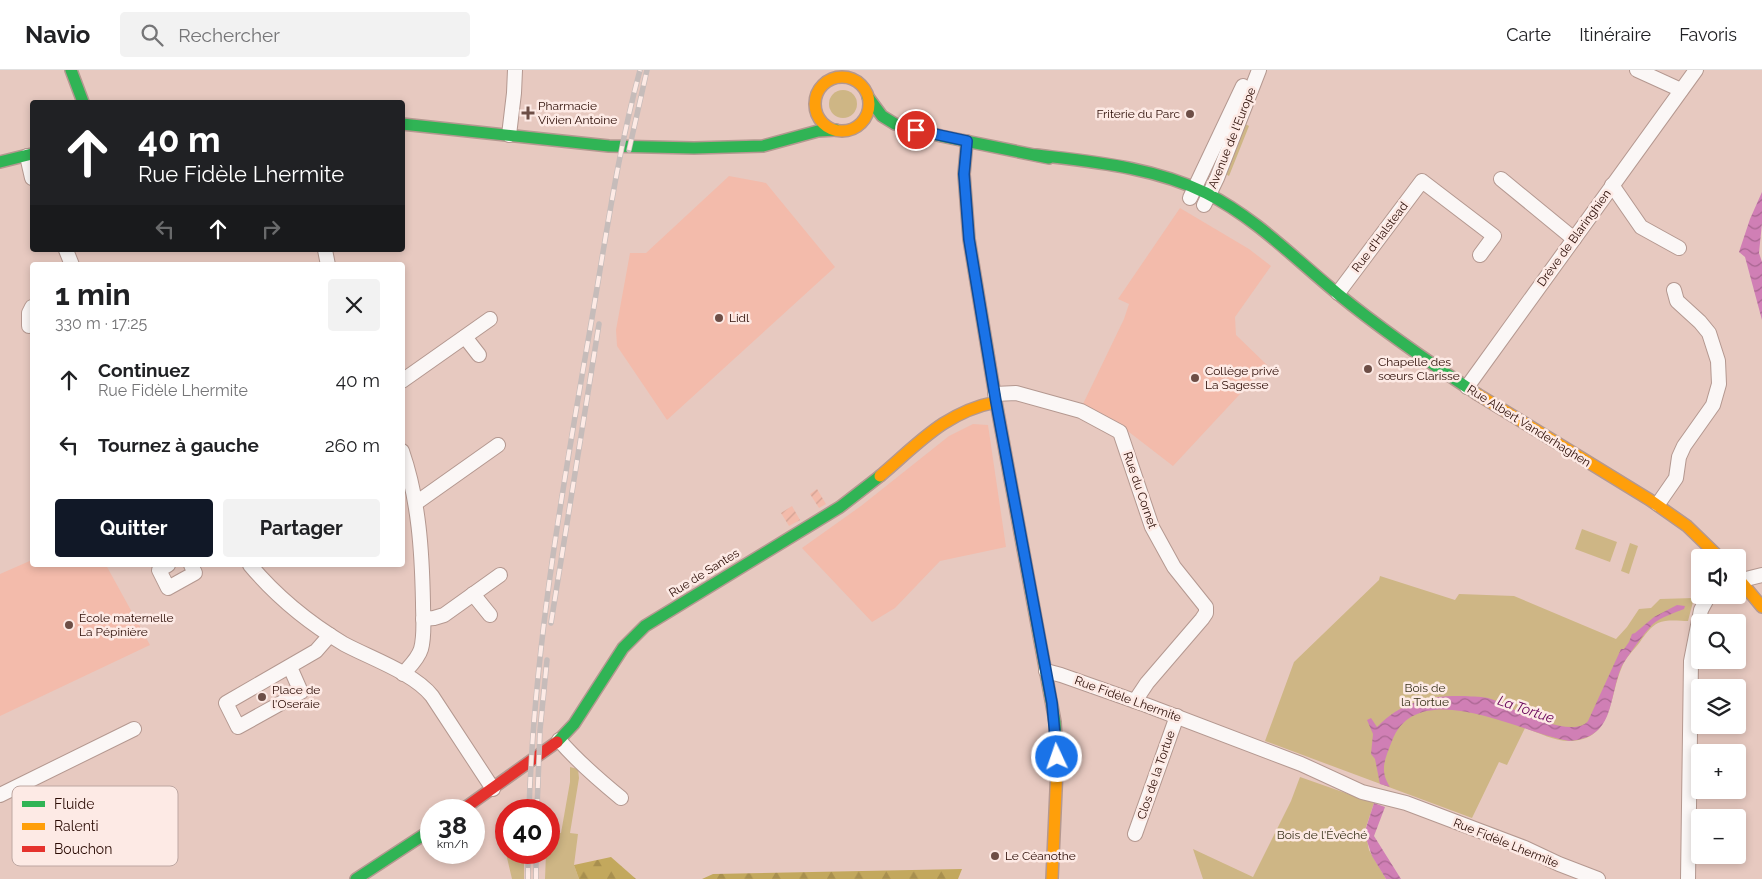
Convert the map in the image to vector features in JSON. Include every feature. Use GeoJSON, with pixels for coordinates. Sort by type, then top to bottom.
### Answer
{"type":"FeatureCollection","features":[{"type":"Feature","properties":{"kind":"main road"},"geometry":{"type":"LineString","coordinates":[[71,70],[83,100]]}},
{"type":"Feature","properties":{"kind":"main road"},"geometry":{"type":"LineString","coordinates":[[805,118],[816,102],[820,90],[822,70]]}},
{"type":"Feature","properties":{"kind":"main road"},"geometry":{"type":"LineString","coordinates":[[843,70],[863,88],[868,96],[868,109],[864,118],[858,125],[849,130]]}},
{"type":"Feature","properties":{"kind":"main road"},"geometry":{"type":"LineString","coordinates":[[820,90],[834,78],[853,80]]}},
{"type":"Feature","properties":{"kind":"main road","name":"Rue Albert Vanderhaghen"},"geometry":{"type":"LineString","coordinates":[[868,96],[874,108],[888,120],[904,127],[1128,176],[1160,186],[1193,193],[1338,293]]}},
{"type":"Feature","properties":{"kind":"main road"},"geometry":{"type":"LineString","coordinates":[[816,102],[816,111],[821,120],[836,130]]}},
{"type":"Feature","properties":{"kind":"main road"},"geometry":{"type":"LineString","coordinates":[[405,124],[616,146],[704,148],[763,146],[818,131],[869,130]]}},
{"type":"Feature","properties":{"kind":"main road","name":"Rue Albert Vanderhaghen"},"geometry":{"type":"LineString","coordinates":[[884,131],[941,136]]}},
{"type":"Feature","properties":{"kind":"main road"},"geometry":{"type":"LineString","coordinates":[[665,147],[701,140],[748,135]]}},
{"type":"Feature","properties":{"kind":"main road"},"geometry":{"type":"LineString","coordinates":[[967,141],[964,174],[968,226],[995,398],[1052,703],[1057,745],[1052,879]]}},
{"type":"Feature","properties":{"kind":"main road"},"geometry":{"type":"LineString","coordinates":[[0,162],[30,163]]}},
{"type":"Feature","properties":{"kind":"main road"},"geometry":{"type":"LineString","coordinates":[[0,172],[30,163]]}},
{"type":"Feature","properties":{"kind":"main road","name":"Rue Albert Vanderhaghen"},"geometry":{"type":"LineString","coordinates":[[1212,206],[1231,208],[1278,242],[1338,293],[1400,341],[1534,430],[1658,504],[1694,531],[1711,549]]}},
{"type":"Feature","properties":{"kind":"main road","name":"Rue de Santes"},"geometry":{"type":"LineString","coordinates":[[478,799],[559,740],[578,718],[618,652],[645,626],[842,505],[943,423],[995,398]]}},
{"type":"Feature","properties":{"kind":"main road"},"geometry":{"type":"LineString","coordinates":[[1746,589],[1762,607]]}},
{"type":"Feature","properties":{"kind":"main road"},"geometry":{"type":"LineString","coordinates":[[356,879],[420,837]]}},
{"type":"Feature","properties":{"kind":"street"},"geometry":{"type":"LineString","coordinates":[[509,135],[514,93],[514,70]]}},
{"type":"Feature","properties":{"kind":"street","name":"Avenue de l'Europe"},"geometry":{"type":"LineString","coordinates":[[1193,193],[1237,100],[1249,70]]}},
{"type":"Feature","properties":{"kind":"street","name":"Avenue de l'Europe"},"geometry":{"type":"LineString","coordinates":[[1212,206],[1259,70]]}},
{"type":"Feature","properties":{"kind":"street"},"geometry":{"type":"LineString","coordinates":[[1637,70],[1681,90]]}},
{"type":"Feature","properties":{"kind":"street","name":"Drève de Blaringhien"},"geometry":{"type":"LineString","coordinates":[[1467,387],[1696,70]]}},
{"type":"Feature","properties":{"kind":"street"},"geometry":{"type":"LineString","coordinates":[[1501,179],[1574,239]]}},
{"type":"Feature","properties":{"kind":"street","name":"Rue d'Halstead"},"geometry":{"type":"LineString","coordinates":[[1338,293],[1422,181],[1494,236],[1480,255]]}},
{"type":"Feature","properties":{"kind":"street"},"geometry":{"type":"LineString","coordinates":[[1612,185],[1641,227],[1679,248]]}},
{"type":"Feature","properties":{"kind":"street"},"geometry":{"type":"LineString","coordinates":[[1658,504],[1676,478],[1679,457],[1684,446],[1714,405],[1719,384],[1718,361],[1709,333],[1677,301],[1674,290]]}},
{"type":"Feature","properties":{"kind":"street"},"geometry":{"type":"LineString","coordinates":[[29,326],[30,311]]}},
{"type":"Feature","properties":{"kind":"street"},"geometry":{"type":"LineString","coordinates":[[405,379],[490,319]]}},
{"type":"Feature","properties":{"kind":"street"},"geometry":{"type":"LineString","coordinates":[[465,337],[479,355]]}},
{"type":"Feature","properties":{"kind":"street","name":"Rue du Cornet"},"geometry":{"type":"LineString","coordinates":[[995,398],[1016,393],[1081,410],[1120,432],[1154,530],[1174,567],[1206,607],[1206,613],[1202,619],[1147,683],[1135,701]]}},
{"type":"Feature","properties":{"kind":"street"},"geometry":{"type":"LineString","coordinates":[[416,503],[498,445]]}},
{"type":"Feature","properties":{"kind":"street"},"geometry":{"type":"LineString","coordinates":[[403,674],[419,654],[423,641],[424,619],[422,560],[416,503],[405,462]]}},
{"type":"Feature","properties":{"kind":"street"},"geometry":{"type":"LineString","coordinates":[[164,567],[159,570],[168,588],[195,574],[191,567]]}},
{"type":"Feature","properties":{"kind":"street"},"geometry":{"type":"LineString","coordinates":[[252,567],[290,605],[307,619],[354,649],[420,684],[428,692],[493,789]]}},
{"type":"Feature","properties":{"kind":"street"},"geometry":{"type":"LineString","coordinates":[[424,619],[439,617],[500,575]]}},
{"type":"Feature","properties":{"kind":"street"},"geometry":{"type":"LineString","coordinates":[[1746,578],[1762,575]]}},
{"type":"Feature","properties":{"kind":"street"},"geometry":{"type":"LineString","coordinates":[[474,594],[490,615]]}},
{"type":"Feature","properties":{"kind":"street"},"geometry":{"type":"LineString","coordinates":[[1688,879],[1691,661],[1701,610],[1704,604]]}},
{"type":"Feature","properties":{"kind":"street"},"geometry":{"type":"LineString","coordinates":[[290,667],[301,692],[238,727],[226,703],[316,651],[330,634]]}},
{"type":"Feature","properties":{"kind":"street","name":"Rue Fidèle Lhermite"},"geometry":{"type":"LineString","coordinates":[[1046,671],[1177,716],[1301,764],[1362,792],[1406,803],[1534,852],[1598,879]]}},
{"type":"Feature","properties":{"kind":"street","name":"Clos de la Tortue"},"geometry":{"type":"LineString","coordinates":[[1135,834],[1177,716]]}},
{"type":"Feature","properties":{"kind":"street"},"geometry":{"type":"LineString","coordinates":[[18,786],[134,729]]}},
{"type":"Feature","properties":{"kind":"street"},"geometry":{"type":"LineString","coordinates":[[559,740],[596,778],[621,798]]}},
{"type":"Feature","properties":{"kind":"street"},"geometry":{"type":"LineString","coordinates":[[0,795],[12,789]]}},
{"type":"Feature","properties":{"kind":"shaded area"},"geometry":{"type":"Polygon","coordinates":[[[729,176],[766,183],[835,267],[667,420],[617,346],[616,330],[630,253],[646,253],[729,176]]]}},
{"type":"Feature","properties":{"kind":"shaded area"},"geometry":{"type":"Polygon","coordinates":[[[1180,208],[1249,249],[1271,266],[1235,317],[1236,335],[1267,365],[1173,466],[1129,432],[1083,404],[1124,319],[1129,304],[1118,299],[1180,208]]]}},
{"type":"Feature","properties":{"kind":"shaded area"},"geometry":{"type":"Polygon","coordinates":[[[973,424],[988,425],[1006,547],[940,561],[895,608],[872,622],[802,548],[861,506],[949,436],[973,424]]]}},
{"type":"Feature","properties":{"kind":"shaded area"},"geometry":{"type":"Polygon","coordinates":[[[817,489],[826,504],[819,508],[810,494],[817,489]]]}},
{"type":"Feature","properties":{"kind":"shaded area"},"geometry":{"type":"Polygon","coordinates":[[[792,506],[800,520],[789,526],[781,513],[792,506]]]}},
{"type":"Feature","properties":{"kind":"shaded area","name":"École maternelle La Pépinière"},"geometry":{"type":"Polygon","coordinates":[[[30,561],[30,567],[107,567],[150,645],[0,716],[0,574],[30,561]]]}},
{"type":"Feature","properties":{"kind":"green space"},"geometry":{"type":"Polygon","coordinates":[[[843,90],[853,94],[857,104],[853,114],[843,118],[833,114],[829,104],[833,94],[843,90]]]}},
{"type":"Feature","properties":{"kind":"green space"},"geometry":{"type":"Polygon","coordinates":[[[1241,122],[1249,126],[1229,176],[1224,173],[1241,122]]]}},
{"type":"Feature","properties":{"kind":"green space"},"geometry":{"type":"Polygon","coordinates":[[[1582,529],[1617,542],[1610,562],[1575,549],[1582,529]]]}},
{"type":"Feature","properties":{"kind":"green space"},"geometry":{"type":"Polygon","coordinates":[[[1630,543],[1638,546],[1629,574],[1621,571],[1630,543]]]}},
{"type":"Feature","properties":{"kind":"green space","name":"Bois de la Tortue"},"geometry":{"type":"Polygon","coordinates":[[[1380,576],[1455,600],[1459,594],[1514,596],[1616,639],[1639,609],[1651,608],[1660,599],[1691,598],[1692,604],[1688,621],[1673,620],[1655,624],[1627,657],[1607,715],[1602,725],[1594,734],[1583,739],[1564,741],[1525,728],[1507,765],[1499,762],[1472,818],[1265,741],[1294,662],[1379,580],[1380,576]]]}},
{"type":"Feature","properties":{"kind":"green space"},"geometry":{"type":"Polygon","coordinates":[[[570,767],[578,769],[579,778],[570,833],[578,834],[574,865],[579,879],[545,879],[546,864],[560,864],[560,833],[570,782],[570,767]]]}},
{"type":"Feature","properties":{"kind":"green space","name":"Bois de l'Évêché"},"geometry":{"type":"Polygon","coordinates":[[[1300,777],[1374,803],[1365,830],[1369,850],[1386,879],[1203,879],[1193,849],[1253,877],[1291,801],[1300,777]]]}},
{"type":"Feature","properties":{"kind":"green space"},"geometry":{"type":"Polygon","coordinates":[[[611,857],[636,879],[579,879],[574,865],[611,857]]]}},
{"type":"Feature","properties":{"kind":"green space"},"geometry":{"type":"Polygon","coordinates":[[[508,864],[524,864],[524,879],[512,879],[508,864]]]}},
{"type":"Feature","properties":{"kind":"green space"},"geometry":{"type":"Polygon","coordinates":[[[962,869],[958,879],[702,879],[713,874],[962,869]]]}},
{"type":"Feature","properties":{"kind":"water"},"geometry":{"type":"Polygon","coordinates":[[[1762,192],[1762,223],[1759,253],[1762,262],[1762,320],[1745,257],[1739,252],[1750,219],[1762,192]]]}},
{"type":"Feature","properties":{"kind":"water"},"geometry":{"type":"Polygon","coordinates":[[[1677,605],[1685,606],[1684,609],[1664,617],[1653,624],[1627,658],[1621,668],[1607,715],[1595,733],[1584,738],[1569,741],[1473,713],[1447,710],[1424,712],[1405,721],[1392,741],[1384,764],[1385,775],[1390,787],[1380,784],[1375,759],[1371,754],[1373,734],[1367,720],[1371,718],[1377,727],[1396,711],[1417,701],[1440,697],[1465,696],[1491,699],[1526,715],[1555,725],[1574,727],[1582,725],[1588,721],[1621,649],[1624,649],[1632,634],[1654,617],[1677,605]]]}},
{"type":"Feature","properties":{"kind":"water"},"geometry":{"type":"Polygon","coordinates":[[[1374,803],[1385,807],[1374,836],[1401,879],[1386,879],[1372,856],[1365,831],[1374,803]]]}},
{"type":"Feature","properties":{"kind":"railway"},"geometry":{"type":"LineString","coordinates":[[530,799],[537,692],[550,575],[611,205],[624,137],[640,70]]}},
{"type":"Feature","properties":{"kind":"railway"},"geometry":{"type":"LineString","coordinates":[[629,150],[647,70]]}},
{"type":"Feature","properties":{"kind":"railway"},"geometry":{"type":"LineString","coordinates":[[551,623],[599,324]]}},
{"type":"Feature","properties":{"kind":"railway"},"geometry":{"type":"LineString","coordinates":[[537,799],[540,730],[547,660]]}},
{"type":"Feature","properties":{"kind":"railway"},"geometry":{"type":"LineString","coordinates":[[528,864],[528,879]]}},
{"type":"Feature","properties":{"kind":"railway"},"geometry":{"type":"LineString","coordinates":[[536,864],[536,879]]}},
{"type":"Feature","properties":{"kind":"traffic: fast"},"geometry":{"type":"LineString","coordinates":[[71,70],[82,100]]}},
{"type":"Feature","properties":{"kind":"traffic: fast"},"geometry":{"type":"LineString","coordinates":[[868,97],[882,116],[895,124],[941,136],[1049,158]]}},
{"type":"Feature","properties":{"kind":"traffic: fast"},"geometry":{"type":"LineString","coordinates":[[405,124],[609,146],[694,148],[763,146],[818,131],[836,130]]}},
{"type":"Feature","properties":{"kind":"traffic: fast"},"geometry":{"type":"LineString","coordinates":[[967,141],[964,174],[969,239],[996,402],[1055,722],[1056,739]]}},
{"type":"Feature","properties":{"kind":"traffic: fast"},"geometry":{"type":"LineString","coordinates":[[0,162],[30,154]]}},
{"type":"Feature","properties":{"kind":"traffic: fast"},"geometry":{"type":"LineString","coordinates":[[1036,155],[1101,163],[1144,171],[1186,184],[1206,193],[1242,214],[1338,294],[1424,358],[1477,394]]}},
{"type":"Feature","properties":{"kind":"traffic: fast"},"geometry":{"type":"LineString","coordinates":[[557,742],[574,724],[623,648],[645,626],[840,507],[880,476]]}},
{"type":"Feature","properties":{"kind":"traffic: fast"},"geometry":{"type":"LineString","coordinates":[[356,879],[420,837]]}},
{"type":"Feature","properties":{"kind":"traffic: slow"},"geometry":{"type":"LineString","coordinates":[[842,77],[852,79],[861,85],[867,94],[869,104],[867,114],[861,123],[852,129],[842,131],[832,129],[823,123],[817,114],[815,104],[817,94],[823,85],[832,79],[842,77]]}},
{"type":"Feature","properties":{"kind":"traffic: slow"},"geometry":{"type":"LineString","coordinates":[[1477,394],[1650,500],[1687,526],[1711,549]]}},
{"type":"Feature","properties":{"kind":"traffic: slow"},"geometry":{"type":"LineString","coordinates":[[880,476],[920,441],[947,421],[962,413],[996,402]]}},
{"type":"Feature","properties":{"kind":"traffic: slow"},"geometry":{"type":"LineString","coordinates":[[1746,588],[1762,607]]}},
{"type":"Feature","properties":{"kind":"traffic: slow"},"geometry":{"type":"LineString","coordinates":[[1052,879],[1057,768],[1056,739]]}},
{"type":"Feature","properties":{"kind":"traffic: jam"},"geometry":{"type":"LineString","coordinates":[[477,799],[557,742]]}},
{"type":"Feature","properties":{"kind":"place","name":"Pharmacie Vivien Antoine"},"geometry":{"type":"Point","coordinates":[528,113]}},
{"type":"Feature","properties":{"kind":"place","name":"Friterie du Parc"},"geometry":{"type":"Point","coordinates":[1190,114]}},
{"type":"Feature","properties":{"kind":"place","name":"Lidl"},"geometry":{"type":"Point","coordinates":[719,318]}},
{"type":"Feature","properties":{"kind":"place","name":"Chapelle des sœurs Clarisse"},"geometry":{"type":"Point","coordinates":[1368,369]}},
{"type":"Feature","properties":{"kind":"place","name":"Collège privé La Sagesse"},"geometry":{"type":"Point","coordinates":[1195,378]}},
{"type":"Feature","properties":{"kind":"place","name":"École maternelle La Pépinière"},"geometry":{"type":"Point","coordinates":[69,625]}},
{"type":"Feature","properties":{"kind":"place","name":"Place de l'Oseraie"},"geometry":{"type":"Point","coordinates":[262,697]}},
{"type":"Feature","properties":{"kind":"place","name":"Le Céanothe"},"geometry":{"type":"Point","coordinates":[995,856]}},
{"type":"Feature","properties":{"kind":"route"},"geometry":{"type":"LineString","coordinates":[[916,130],[967,141],[964,174],[969,239],[996,402],[1052,703],[1057,757]]}},
{"type":"Feature","properties":{"kind":"water label","name":"La Tortue"},"geometry":{"type":"Point","coordinates":[1526,709]}}]}
